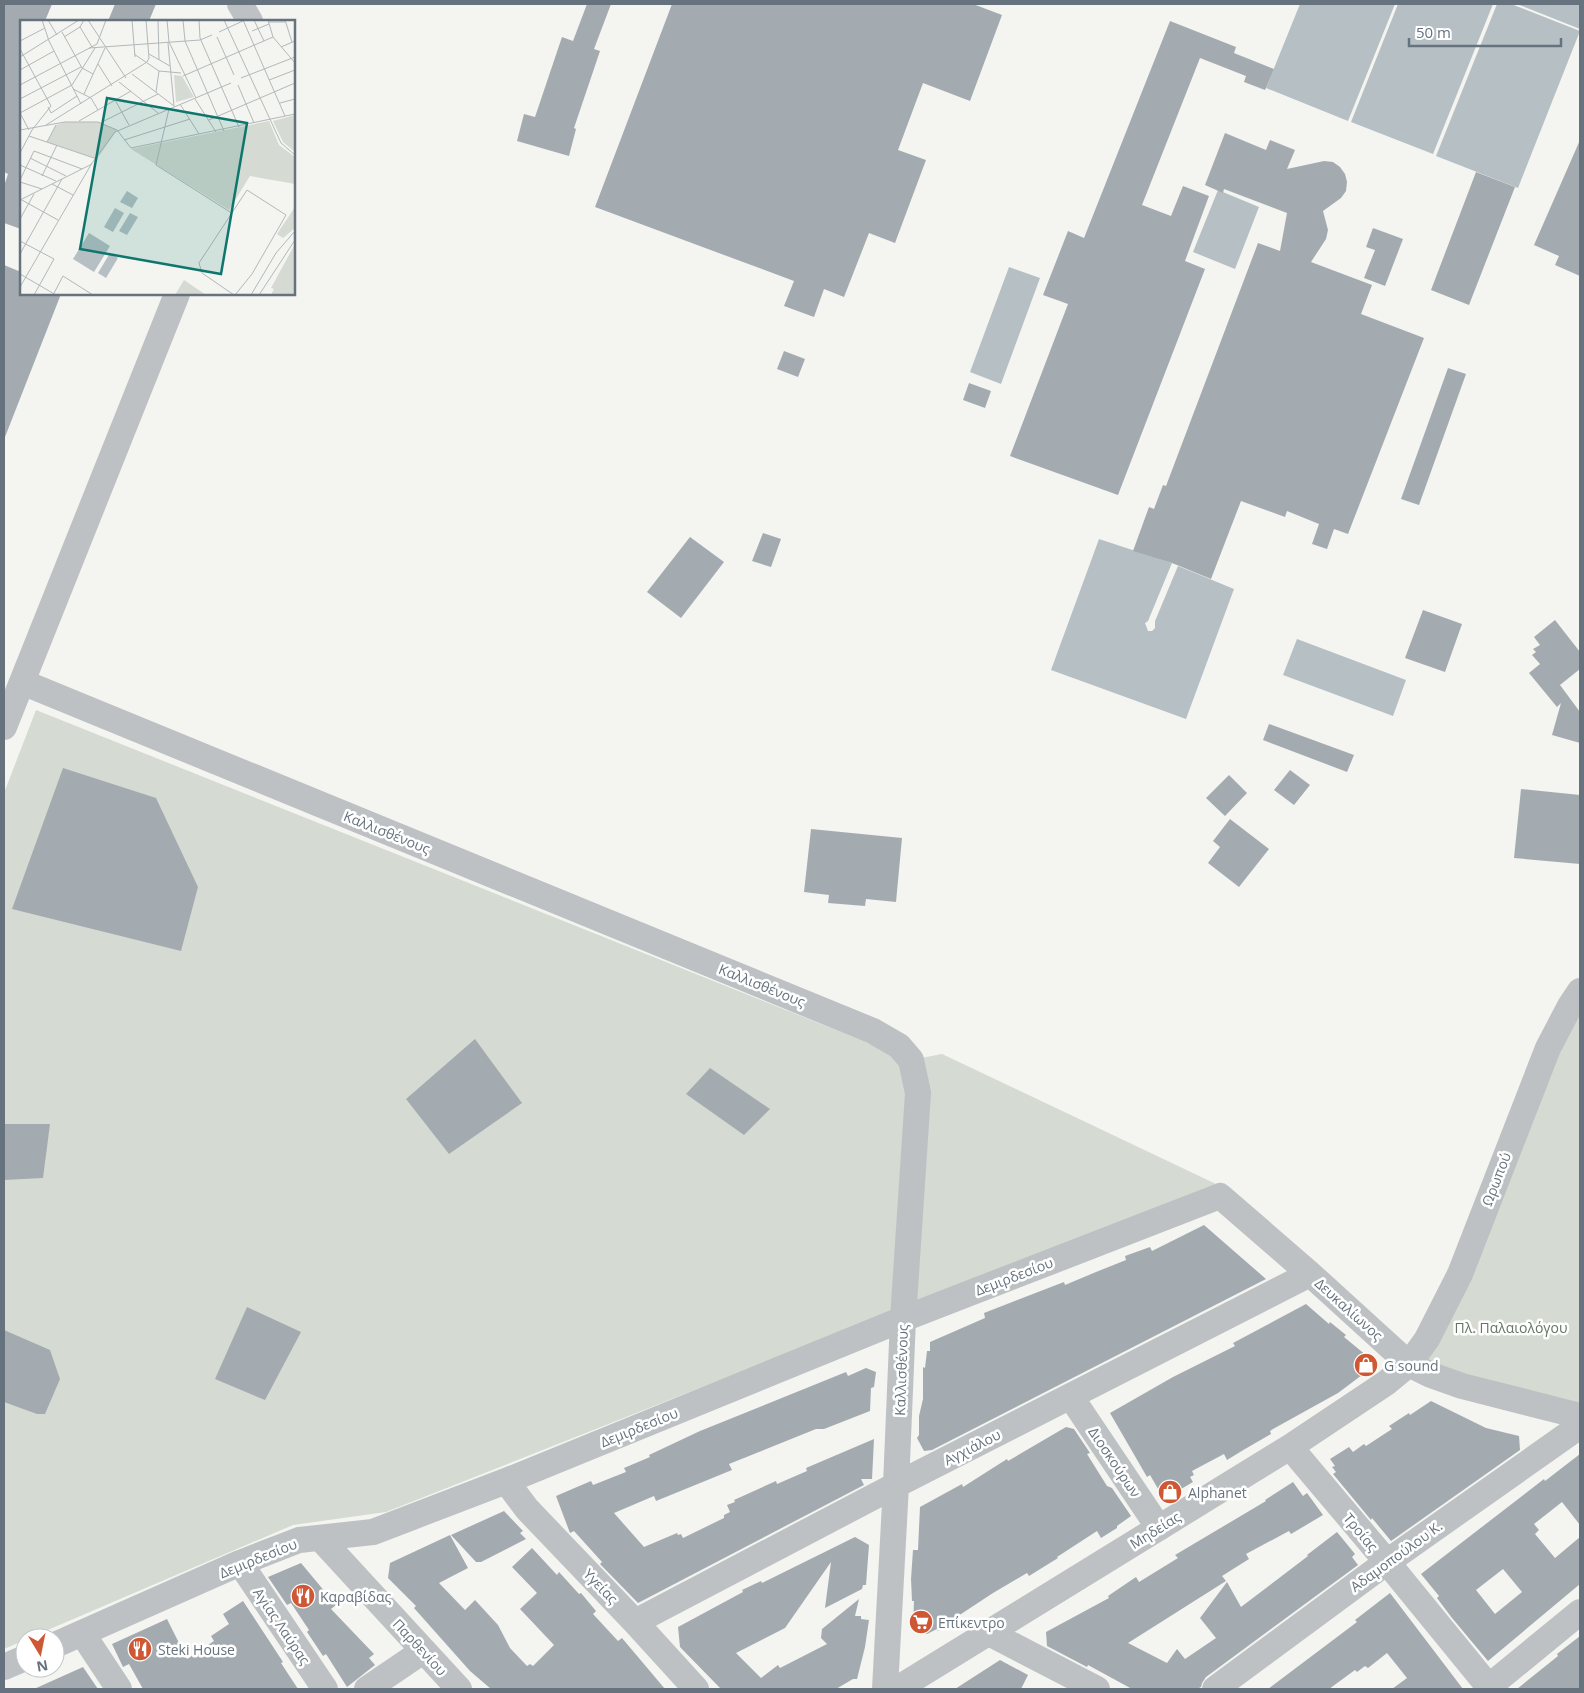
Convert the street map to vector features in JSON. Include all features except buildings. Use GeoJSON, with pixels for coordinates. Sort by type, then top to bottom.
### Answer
{"type":"FeatureCollection","features":[{"type":"Feature","properties":{"kind":"street"},"geometry":{"type":"LineString","coordinates":[[240,4],[249,20]]}},
{"type":"Feature","properties":{"kind":"street"},"geometry":{"type":"LineString","coordinates":[[4,727],[177,295]]}},
{"type":"Feature","properties":{"kind":"street","name":"Καλλισθένους"},"geometry":{"type":"LineString","coordinates":[[22,682],[873,1030],[899,1046],[911,1060],[918,1093],[903,1319],[885,1689]]}},
{"type":"Feature","properties":{"kind":"street","name":"Ωρωπού"},"geometry":{"type":"LineString","coordinates":[[1409,1364],[1427,1339],[1460,1274],[1548,1048],[1577,1002]]}},
{"type":"Feature","properties":{"kind":"street","name":"Δεμιρδεσίου"},"geometry":{"type":"LineString","coordinates":[[65,1641],[240,1563],[299,1540],[372,1532],[506,1481],[903,1319],[1220,1196]]}},
{"type":"Feature","properties":{"kind":"street","name":"Δευκαλίωνος"},"geometry":{"type":"LineString","coordinates":[[1220,1196],[1409,1364],[1431,1376],[1462,1386],[1580,1416]]}},
{"type":"Feature","properties":{"kind":"street","name":"Αγχιάλου"},"geometry":{"type":"LineString","coordinates":[[635,1622],[896,1485],[1310,1274]]}},
{"type":"Feature","properties":{"kind":"street","name":"Μηδείας"},"geometry":{"type":"LineString","coordinates":[[897,1689],[1290,1448],[1386,1384],[1409,1364]]}},
{"type":"Feature","properties":{"kind":"street","name":"Διοσκούρων"},"geometry":{"type":"LineString","coordinates":[[1071,1397],[1159,1528]]}},
{"type":"Feature","properties":{"kind":"street","name":"Αδαμοπούλου Κ."},"geometry":{"type":"LineString","coordinates":[[1215,1689],[1386,1562],[1580,1426]]}},
{"type":"Feature","properties":{"kind":"street","name":"Τροίας"},"geometry":{"type":"LineString","coordinates":[[1290,1448],[1386,1562],[1487,1688]]}},
{"type":"Feature","properties":{"kind":"street","name":"Υγείας"},"geometry":{"type":"LineString","coordinates":[[506,1481],[528,1509],[696,1689]]}},
{"type":"Feature","properties":{"kind":"street","name":"Παρθενίου"},"geometry":{"type":"LineString","coordinates":[[320,1538],[459,1689]]}},
{"type":"Feature","properties":{"kind":"street","name":"Αγίας Λαύρας"},"geometry":{"type":"LineString","coordinates":[[240,1563],[325,1689]]}},
{"type":"Feature","properties":{"kind":"street"},"geometry":{"type":"LineString","coordinates":[[1487,1688],[1580,1612]]}},
{"type":"Feature","properties":{"kind":"street"},"geometry":{"type":"LineString","coordinates":[[82,1633],[119,1689]]}},
{"type":"Feature","properties":{"kind":"street"},"geometry":{"type":"LineString","coordinates":[[990,1633],[1097,1689]]}},
{"type":"Feature","properties":{"kind":"street"},"geometry":{"type":"LineString","coordinates":[[367,1689],[423,1651]]}},
{"type":"Feature","properties":{"kind":"green space"},"geometry":{"type":"Polygon","coordinates":[[[36,710],[911,1060],[942,1054],[1216,1184],[386,1512],[293,1525],[52,1628],[15,1628],[15,1644],[4,1649],[4,793],[36,710]]]}},
{"type":"Feature","properties":{"kind":"green space","name":"Πλ. Παλαιολόγου"},"geometry":{"type":"Polygon","coordinates":[[[1580,1008],[1580,1416],[1409,1364],[1580,1008]]]}},
{"type":"Feature","properties":{"kind":"shaded area"},"geometry":{"type":"Polygon","coordinates":[[[1300,4],[1395,4],[1348,121],[1266,88],[1300,4]]]}},
{"type":"Feature","properties":{"kind":"shaded area"},"geometry":{"type":"Polygon","coordinates":[[[1398,4],[1493,4],[1433,154],[1351,122],[1398,4]]]}},
{"type":"Feature","properties":{"kind":"shaded area"},"geometry":{"type":"Polygon","coordinates":[[[1497,4],[1511,4],[1580,31],[1518,188],[1436,156],[1497,4]]]}},
{"type":"Feature","properties":{"kind":"shaded area"},"geometry":{"type":"Polygon","coordinates":[[[1517,4],[1580,4],[1580,29],[1517,4]]]}},
{"type":"Feature","properties":{"kind":"shaded area"},"geometry":{"type":"Polygon","coordinates":[[[1218,190],[1259,207],[1235,269],[1193,252],[1218,190]]]}},
{"type":"Feature","properties":{"kind":"shaded area"},"geometry":{"type":"Polygon","coordinates":[[[1009,267],[1040,278],[1001,384],[970,372],[1009,267]]]}},
{"type":"Feature","properties":{"kind":"shaded area"},"geometry":{"type":"Polygon","coordinates":[[[1099,539],[1172,563],[1148,621],[1145,623],[1148,631],[1152,631],[1155,628],[1155,621],[1178,566],[1234,589],[1186,719],[1051,670],[1099,539]]]}},
{"type":"Feature","properties":{"kind":"shaded area"},"geometry":{"type":"Polygon","coordinates":[[[1297,639],[1406,680],[1393,716],[1283,675],[1297,639]]]}},
{"type":"Feature","properties":{"kind":"place","name":"G sound"},"geometry":{"type":"Point","coordinates":[1366,1365]}},
{"type":"Feature","properties":{"kind":"place","name":"Alphanet"},"geometry":{"type":"Point","coordinates":[1170,1492]}},
{"type":"Feature","properties":{"kind":"place","name":"Καραβίδας"},"geometry":{"type":"Point","coordinates":[303,1596]}},
{"type":"Feature","properties":{"kind":"place","name":"Επίκεντρο"},"geometry":{"type":"Point","coordinates":[921,1622]}},
{"type":"Feature","properties":{"kind":"place","name":"Steki House"},"geometry":{"type":"Point","coordinates":[140,1649]}}]}
